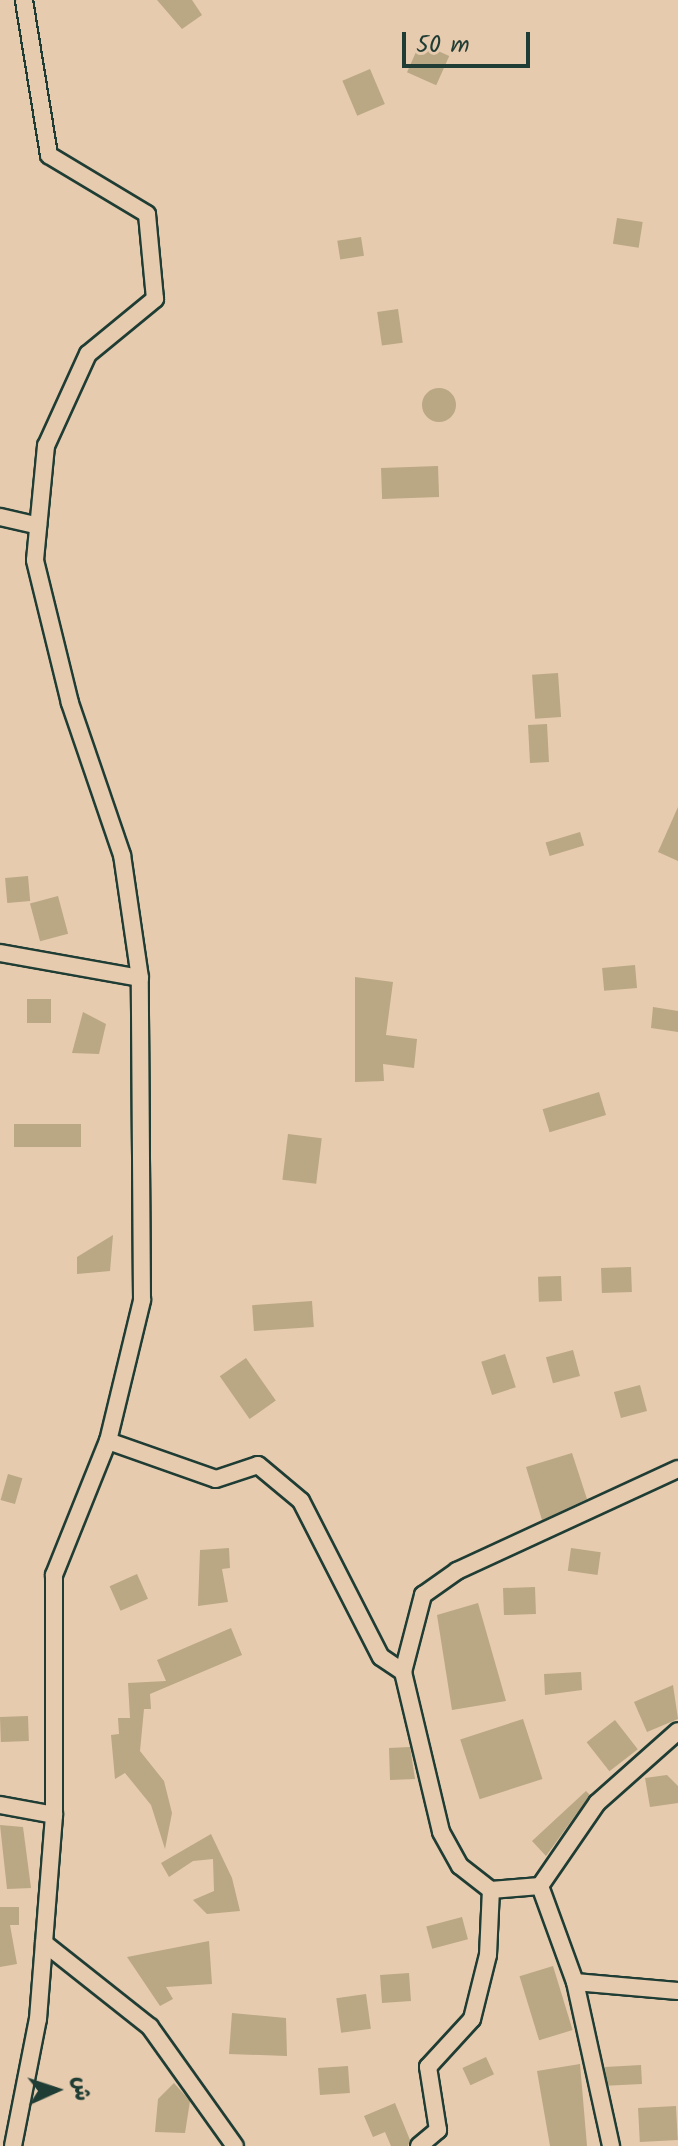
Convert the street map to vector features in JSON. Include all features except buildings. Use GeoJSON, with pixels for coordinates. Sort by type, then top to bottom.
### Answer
{"type":"FeatureCollection","features":[{"type":"Feature","properties":{"kind":"street"},"geometry":{"type":"LineString","coordinates":[[13,2146],[44,1943],[54,1815],[54,1575],[108,1441],[142,1300],[140,978],[122,855],[70,703],[35,560],[46,446],[88,354],[155,299],[147,214],[49,155],[24,0]]}},
{"type":"Feature","properties":{"kind":"street"},"geometry":{"type":"LineString","coordinates":[[0,517],[38,526]]}},
{"type":"Feature","properties":{"kind":"street"},"geometry":{"type":"LineString","coordinates":[[0,953],[140,978]]}},
{"type":"Feature","properties":{"kind":"street"},"geometry":{"type":"LineString","coordinates":[[108,1441],[216,1479],[258,1465],[301,1501],[381,1657],[403,1672]]}},
{"type":"Feature","properties":{"kind":"street"},"geometry":{"type":"LineString","coordinates":[[540,1886],[491,1890],[460,1866],[441,1832],[403,1672],[423,1595],[457,1571],[678,1469]]}},
{"type":"Feature","properties":{"kind":"street"},"geometry":{"type":"LineString","coordinates":[[540,1886],[597,1803],[678,1731]]}},
{"type":"Feature","properties":{"kind":"street"},"geometry":{"type":"LineString","coordinates":[[0,1805],[54,1815]]}},
{"type":"Feature","properties":{"kind":"street"},"geometry":{"type":"LineString","coordinates":[[540,1886],[575,1982],[611,2146]]}},
{"type":"Feature","properties":{"kind":"street"},"geometry":{"type":"LineString","coordinates":[[419,2146],[438,2130],[428,2067],[472,2019],[488,1955],[491,1890]]}},
{"type":"Feature","properties":{"kind":"street"},"geometry":{"type":"LineString","coordinates":[[44,1943],[150,2027],[235,2146]]}},
{"type":"Feature","properties":{"kind":"street"},"geometry":{"type":"LineString","coordinates":[[575,1982],[678,1991]]}}]}
